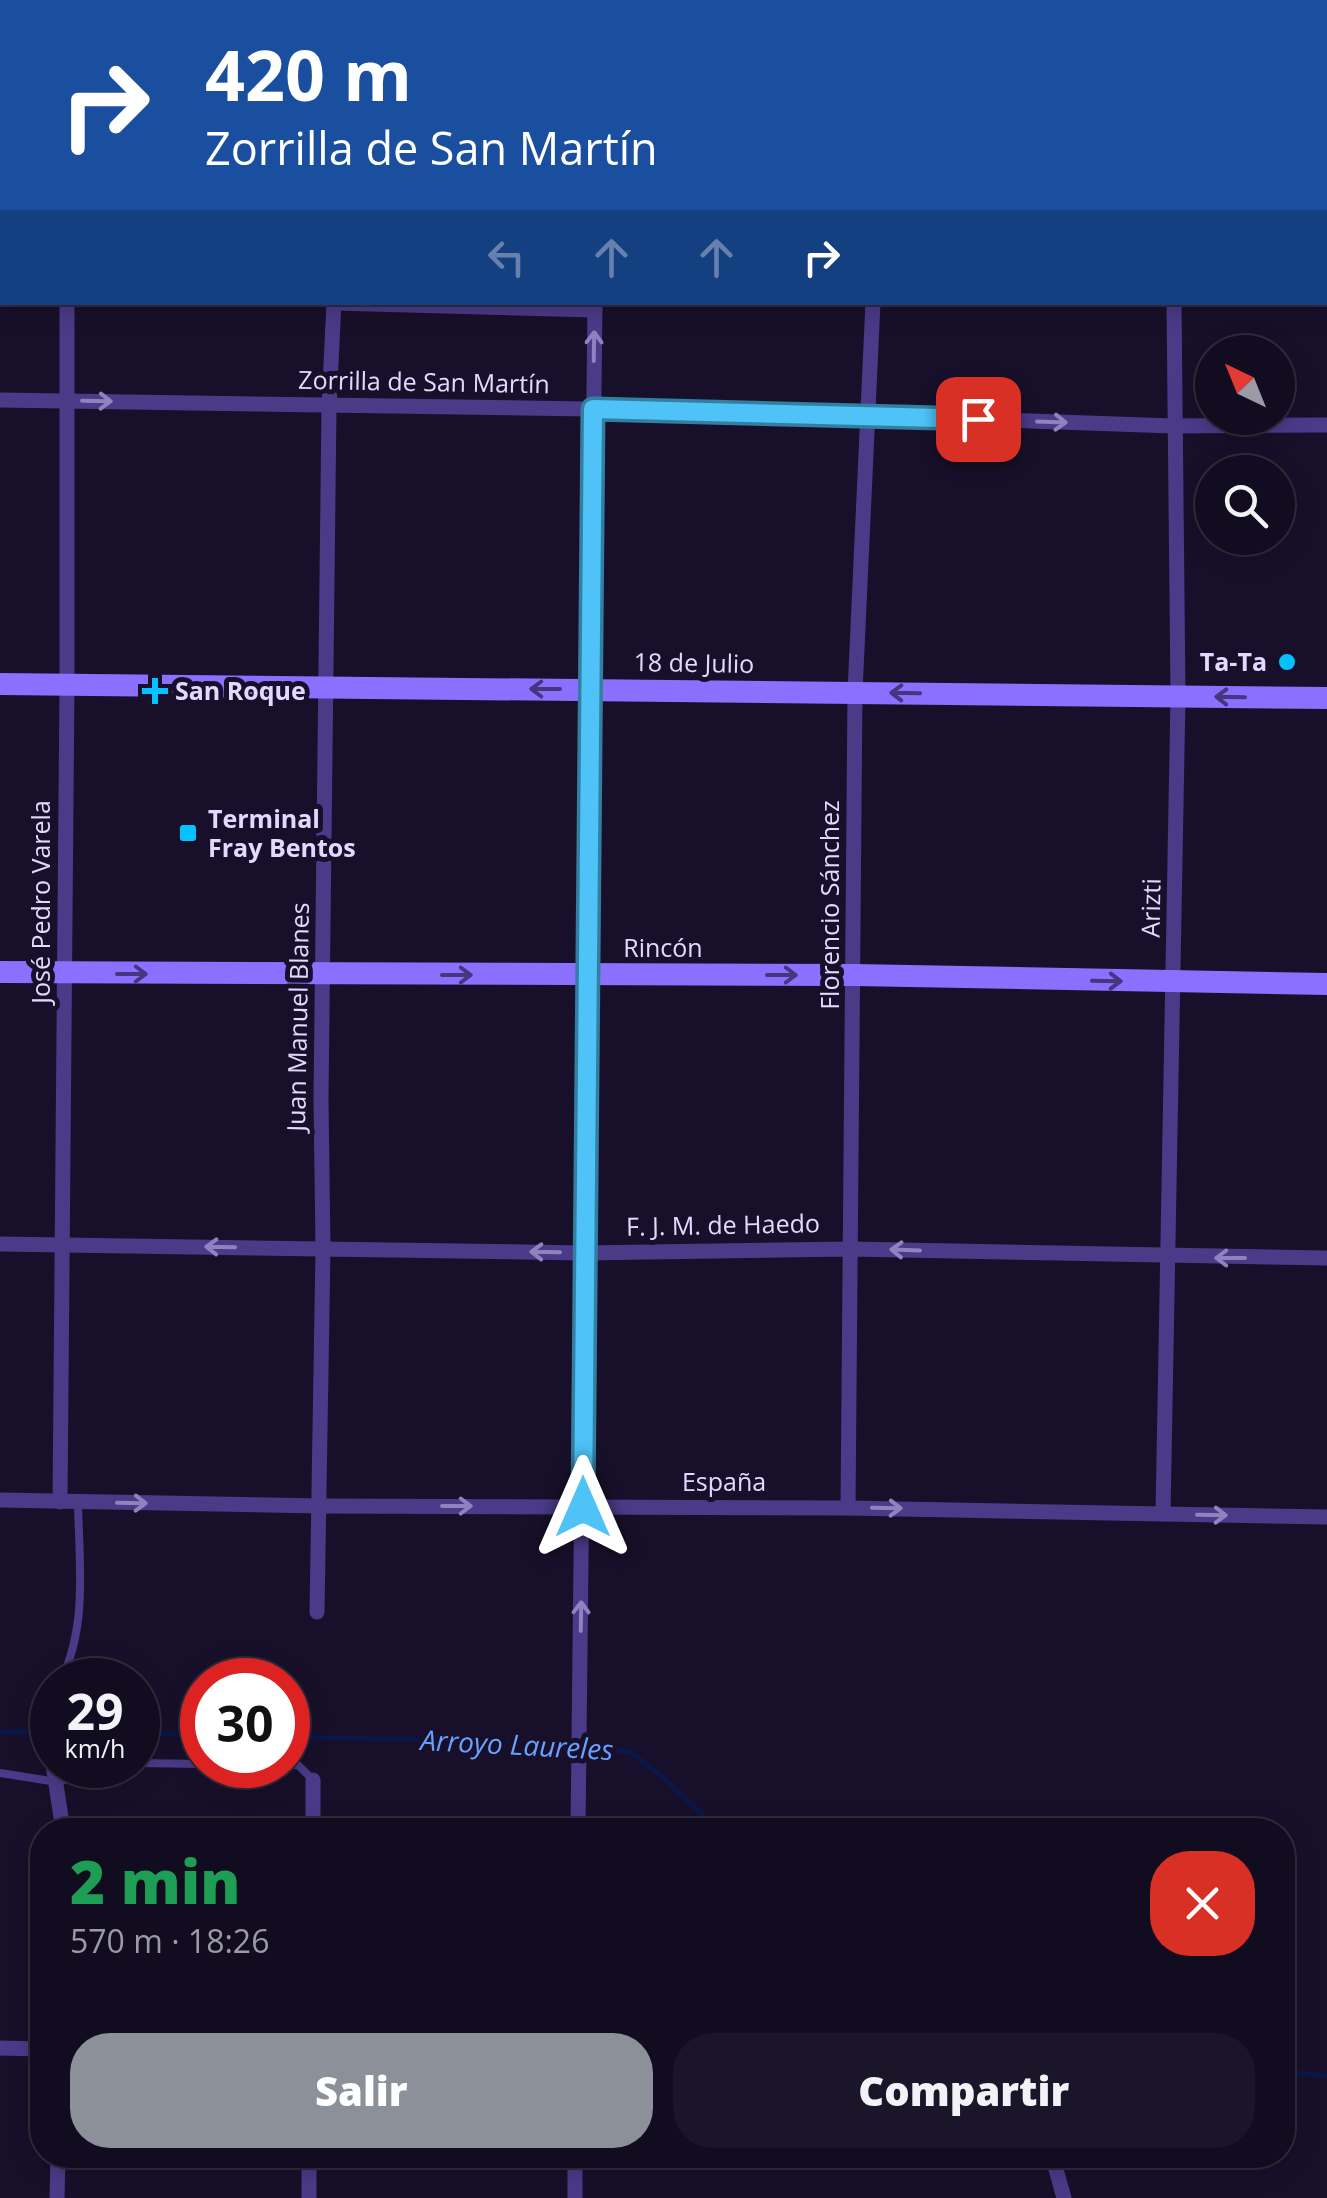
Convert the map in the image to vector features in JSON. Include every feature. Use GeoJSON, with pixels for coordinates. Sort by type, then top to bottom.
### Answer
{"type":"FeatureCollection","features":[{"type":"Feature","properties":{"kind":"street","name":"José Pedro Varela"},"geometry":{"type":"LineString","coordinates":[[60,1502],[68,684],[64,400],[67,305]]}},
{"type":"Feature","properties":{"kind":"street","name":"Juan Manuel Blanes"},"geometry":{"type":"LineString","coordinates":[[317,1612],[329,406],[334,305]]}},
{"type":"Feature","properties":{"kind":"street"},"geometry":{"type":"LineString","coordinates":[[508,305],[595,306],[578,1818]]}},
{"type":"Feature","properties":{"kind":"street","name":"Florencio Sánchez"},"geometry":{"type":"LineString","coordinates":[[848,1508],[855,692],[873,305]]}},
{"type":"Feature","properties":{"kind":"street","name":"Arizti"},"geometry":{"type":"LineString","coordinates":[[1163,1514],[1178,696],[1174,305]]}},
{"type":"Feature","properties":{"kind":"street","name":"Zorrilla de San Martín"},"geometry":{"type":"LineString","coordinates":[[0,400],[593,409],[1173,426],[1327,425]]}},
{"type":"Feature","properties":{"kind":"street","name":"18 de Julio"},"geometry":{"type":"LineString","coordinates":[[0,684],[1327,698]]}},
{"type":"Feature","properties":{"kind":"street","name":"Rincón"},"geometry":{"type":"LineString","coordinates":[[0,972],[855,975],[1327,984]]}},
{"type":"Feature","properties":{"kind":"street","name":"F. J. M. de Haedo"},"geometry":{"type":"LineString","coordinates":[[0,1244],[584,1252],[850,1248],[1327,1258]]}},
{"type":"Feature","properties":{"kind":"street","name":"España"},"geometry":{"type":"LineString","coordinates":[[0,1500],[1327,1517]]}},
{"type":"Feature","properties":{"kind":"street"},"geometry":{"type":"LineString","coordinates":[[313,1780],[313,1818]]}},
{"type":"Feature","properties":{"kind":"street"},"geometry":{"type":"LineString","coordinates":[[58,1788],[62,1818]]}},
{"type":"Feature","properties":{"kind":"street"},"geometry":{"type":"LineString","coordinates":[[0,2048],[30,2048]]}},
{"type":"Feature","properties":{"kind":"street"},"geometry":{"type":"LineString","coordinates":[[57,2198],[58,2168]]}},
{"type":"Feature","properties":{"kind":"street"},"geometry":{"type":"LineString","coordinates":[[308,2198],[309,2168]]}},
{"type":"Feature","properties":{"kind":"street"},"geometry":{"type":"LineString","coordinates":[[574,2168],[574,2198]]}},
{"type":"Feature","properties":{"kind":"street"},"geometry":{"type":"LineString","coordinates":[[1056,2168],[1064,2198]]}},
{"type":"Feature","properties":{"kind":"lane"},"geometry":{"type":"LineString","coordinates":[[72,1658],[80,1602],[78,1502]]}},
{"type":"Feature","properties":{"kind":"lane"},"geometry":{"type":"LineString","coordinates":[[0,1773],[30,1778]]}},
{"type":"Feature","properties":{"kind":"lane"},"geometry":{"type":"LineString","coordinates":[[310,1777],[313,1780]]}},
{"type":"Feature","properties":{"kind":"waterway","name":"Arroyo Laureles"},"geometry":{"type":"LineString","coordinates":[[0,1732],[30,1732]]}},
{"type":"Feature","properties":{"kind":"waterway","name":"Arroyo Laureles"},"geometry":{"type":"LineString","coordinates":[[160,1734],[180,1734]]}},
{"type":"Feature","properties":{"kind":"waterway","name":"Arroyo Laureles"},"geometry":{"type":"LineString","coordinates":[[310,1737],[551,1742],[630,1752],[706,1818]]}},
{"type":"Feature","properties":{"kind":"waterway","name":"Arroyo Laureles"},"geometry":{"type":"LineString","coordinates":[[1295,2072],[1327,2076]]}},
{"type":"Feature","properties":{"kind":"place","name":"Ta-Ta"},"geometry":{"type":"Point","coordinates":[1287,662]}},
{"type":"Feature","properties":{"kind":"place","name":"San Roque"},"geometry":{"type":"Point","coordinates":[155,691]}},
{"type":"Feature","properties":{"kind":"place","name":"Terminal Fray Bentos"},"geometry":{"type":"Point","coordinates":[188,833]}},
{"type":"Feature","properties":{"kind":"route"},"geometry":{"type":"LineString","coordinates":[[583,1507],[593,409],[978,419]]}}]}
